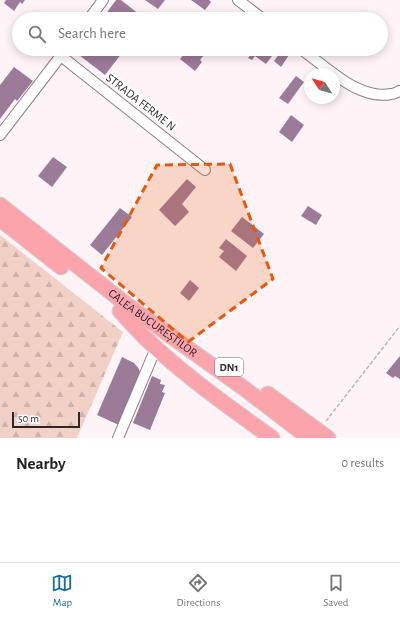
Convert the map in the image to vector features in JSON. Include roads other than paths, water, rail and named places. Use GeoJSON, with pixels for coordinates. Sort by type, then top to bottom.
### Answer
{"type":"FeatureCollection","features":[{"type":"Feature","properties":{"kind":"highway","name":"CALEA BUCUREȘTILOR"},"geometry":{"type":"LineString","coordinates":[[0,205],[123,308]]}},
{"type":"Feature","properties":{"kind":"highway","name":"CALEA BUCUREȘTILOR"},"geometry":{"type":"LineString","coordinates":[[0,220],[242,394],[292,438]]}},
{"type":"Feature","properties":{"kind":"highway","name":"DN1"},"geometry":{"type":"LineString","coordinates":[[123,308],[156,348],[211,394],[272,438]]}},
{"type":"Feature","properties":{"kind":"highway","name":"DN1"},"geometry":{"type":"LineString","coordinates":[[123,308],[155,319],[207,352],[251,382],[318,436]]}},
{"type":"Feature","properties":{"kind":"highway","name":"CALEA BUCUREȘTILOR"},"geometry":{"type":"LineString","coordinates":[[242,394],[318,436]]}},
{"type":"Feature","properties":{"kind":"street"},"geometry":{"type":"LineString","coordinates":[[94,12],[103,0]]}},
{"type":"Feature","properties":{"kind":"street"},"geometry":{"type":"LineString","coordinates":[[238,0],[254,12]]}},
{"type":"Feature","properties":{"kind":"street"},"geometry":{"type":"LineString","coordinates":[[0,134],[60,56]]}},
{"type":"Feature","properties":{"kind":"street","name":"STRADA FERME N"},"geometry":{"type":"LineString","coordinates":[[68,56],[205,170]]}},
{"type":"Feature","properties":{"kind":"street"},"geometry":{"type":"LineString","coordinates":[[311,56],[326,68]]}},
{"type":"Feature","properties":{"kind":"street"},"geometry":{"type":"LineString","coordinates":[[340,79],[349,85],[370,93],[391,94],[400,91]]}},
{"type":"Feature","properties":{"kind":"street"},"geometry":{"type":"LineString","coordinates":[[118,438],[156,348]]}}]}
